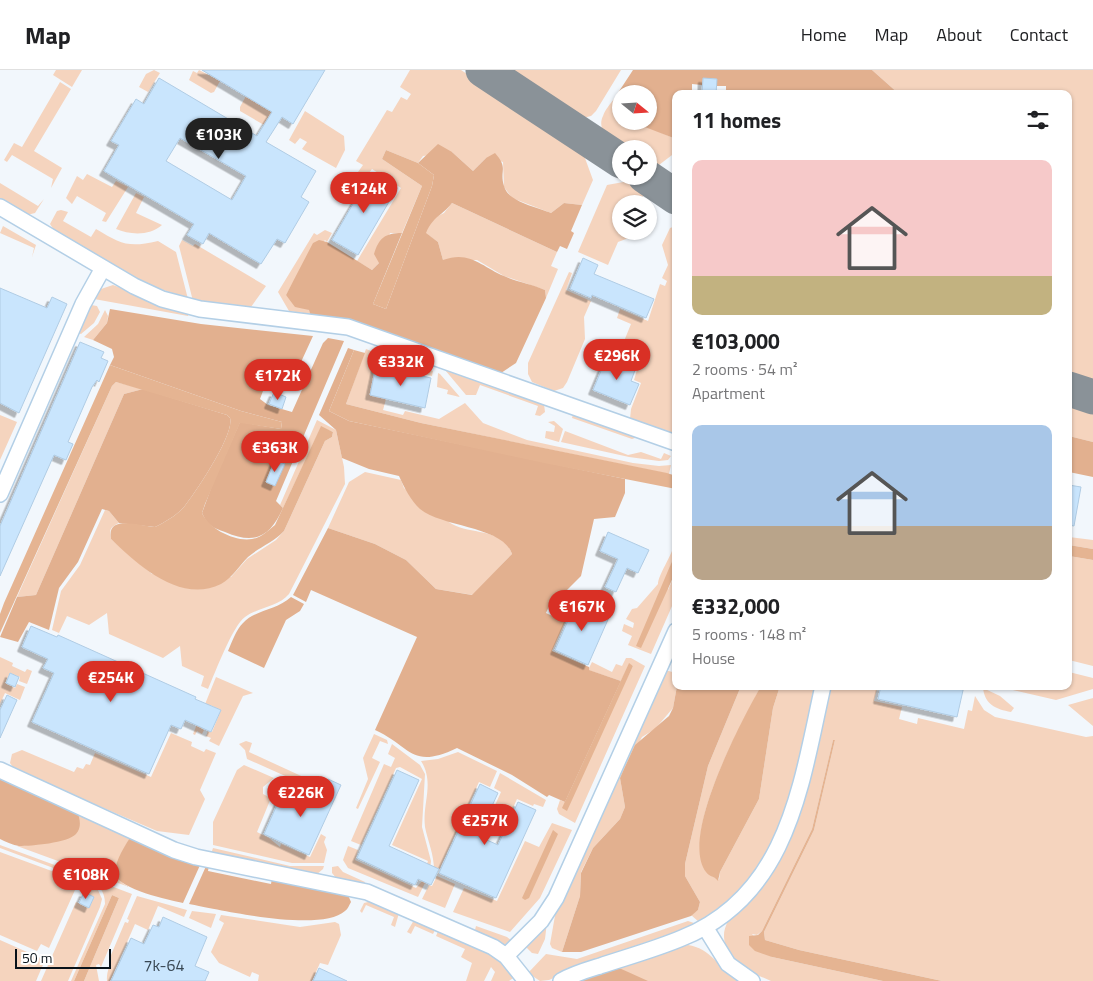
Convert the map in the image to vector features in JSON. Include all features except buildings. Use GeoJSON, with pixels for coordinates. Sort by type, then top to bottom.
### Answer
{"type":"FeatureCollection","features":[{"type":"Feature","properties":{"kind":"street"},"geometry":{"type":"LineString","coordinates":[[0,207],[134,286],[182,306],[321,322],[368,333],[672,442]]}},
{"type":"Feature","properties":{"kind":"street"},"geometry":{"type":"LineString","coordinates":[[0,494],[83,304],[103,268]]}},
{"type":"Feature","properties":{"kind":"street"},"geometry":{"type":"LineString","coordinates":[[506,956],[541,921],[554,902],[672,640]]}},
{"type":"Feature","properties":{"kind":"street"},"geometry":{"type":"LineString","coordinates":[[561,981],[683,938],[705,927],[748,891],[775,856],[792,817],[822,690]]}},
{"type":"Feature","properties":{"kind":"street"},"geometry":{"type":"LineString","coordinates":[[0,770],[174,850],[206,859],[367,892],[479,940],[506,956],[526,981]]}},
{"type":"Feature","properties":{"kind":"street"},"geometry":{"type":"LineString","coordinates":[[705,927],[728,964],[752,981]]}},
{"type":"Feature","properties":{"kind":"shaded area"},"geometry":{"type":"Polygon","coordinates":[[[56,70],[82,70],[72,87],[53,75],[56,70]]]}},
{"type":"Feature","properties":{"kind":"shaded area"},"geometry":{"type":"Polygon","coordinates":[[[154,70],[160,73],[148,92],[139,87],[146,74],[154,70]]]}},
{"type":"Feature","properties":{"kind":"shaded area"},"geometry":{"type":"Polygon","coordinates":[[[199,70],[220,81],[214,92],[211,93],[189,80],[193,71],[197,73],[199,70]]]}},
{"type":"Feature","properties":{"kind":"shaded area"},"geometry":{"type":"Polygon","coordinates":[[[410,70],[461,70],[582,150],[593,180],[582,205],[564,203],[551,213],[512,198],[504,187],[503,162],[486,158],[473,171],[452,152],[423,156],[418,163],[386,150],[382,159],[422,186],[402,233],[390,233],[379,263],[372,270],[357,261],[401,188],[372,169],[366,177],[358,172],[363,165],[356,161],[387,110],[392,112],[401,97],[407,100],[411,94],[400,87],[410,70]]]}},
{"type":"Feature","properties":{"kind":"shaded area"},"geometry":{"type":"Polygon","coordinates":[[[503,70],[621,70],[596,111],[591,116],[579,119],[503,70]]]}},
{"type":"Feature","properties":{"kind":"shaded area"},"geometry":{"type":"Polygon","coordinates":[[[633,70],[872,70],[894,90],[726,90],[726,86],[716,86],[717,79],[703,78],[702,85],[692,84],[692,90],[672,90],[672,137],[653,130],[658,130],[658,85],[623,85],[633,70]]]}},
{"type":"Feature","properties":{"kind":"shaded area"},"geometry":{"type":"Polygon","coordinates":[[[872,70],[1093,70],[1093,384],[1072,377],[1072,90],[894,90],[872,70]]]}},
{"type":"Feature","properties":{"kind":"shaded area"},"geometry":{"type":"Polygon","coordinates":[[[60,82],[71,89],[34,151],[62,168],[51,188],[53,179],[12,155],[7,162],[4,160],[14,143],[22,147],[60,82]]]}},
{"type":"Feature","properties":{"kind":"shaded area"},"geometry":{"type":"Polygon","coordinates":[[[246,96],[276,114],[271,129],[240,111],[246,96]]]}},
{"type":"Feature","properties":{"kind":"shaded area"},"geometry":{"type":"Polygon","coordinates":[[[612,102],[612,130],[654,130],[672,137],[672,155],[657,166],[657,140],[612,142],[603,131],[601,121],[612,102]]]}},
{"type":"Feature","properties":{"kind":"shaded area"},"geometry":{"type":"Polygon","coordinates":[[[305,111],[344,136],[345,150],[336,168],[302,149],[307,142],[300,138],[295,144],[289,140],[305,111]]]}},
{"type":"Feature","properties":{"kind":"shaded area"},"geometry":{"type":"Polygon","coordinates":[[[438,144],[452,152],[473,171],[486,158],[495,153],[503,166],[503,181],[507,192],[524,203],[551,213],[564,203],[582,205],[571,231],[574,233],[567,249],[560,246],[557,252],[452,203],[435,219],[426,233],[438,242],[443,260],[452,257],[468,258],[509,278],[545,290],[546,298],[516,363],[501,373],[350,320],[310,314],[309,310],[295,307],[286,295],[313,243],[319,240],[327,242],[372,270],[379,263],[374,254],[381,240],[387,235],[402,233],[373,304],[386,309],[432,186],[434,175],[418,163],[438,144]]]}},
{"type":"Feature","properties":{"kind":"shaded area"},"geometry":{"type":"Polygon","coordinates":[[[386,150],[418,163],[434,175],[432,186],[386,309],[373,304],[422,186],[382,159],[386,150]]]}},
{"type":"Feature","properties":{"kind":"shaded area"},"geometry":{"type":"Polygon","coordinates":[[[87,174],[112,187],[116,181],[128,187],[106,222],[102,221],[106,213],[77,196],[72,204],[66,198],[77,176],[83,180],[87,174]]]}},
{"type":"Feature","properties":{"kind":"shaded area"},"geometry":{"type":"Polygon","coordinates":[[[0,183],[38,206],[44,199],[35,213],[27,215],[0,198],[0,183]]]}},
{"type":"Feature","properties":{"kind":"shaded area"},"geometry":{"type":"Polygon","coordinates":[[[607,185],[636,185],[641,188],[643,195],[612,195],[612,240],[623,240],[618,242],[608,265],[578,252],[607,185]]]}},
{"type":"Feature","properties":{"kind":"shaded area"},"geometry":{"type":"Polygon","coordinates":[[[136,193],[144,197],[136,213],[162,225],[157,229],[140,233],[116,229],[136,193]]]}},
{"type":"Feature","properties":{"kind":"shaded area"},"geometry":{"type":"Polygon","coordinates":[[[452,203],[557,252],[551,266],[558,269],[546,298],[545,290],[504,276],[477,260],[443,260],[438,242],[425,233],[432,219],[444,213],[452,203]]]}},
{"type":"Feature","properties":{"kind":"shaded area"},"geometry":{"type":"Polygon","coordinates":[[[57,211],[68,212],[63,221],[91,237],[96,229],[125,243],[139,244],[158,241],[176,252],[188,299],[136,280],[54,230],[50,224],[57,211]]]}},
{"type":"Feature","properties":{"kind":"shaded area"},"geometry":{"type":"Polygon","coordinates":[[[3,226],[36,245],[32,257],[34,248],[0,233],[3,226]]]}},
{"type":"Feature","properties":{"kind":"shaded area"},"geometry":{"type":"Polygon","coordinates":[[[672,227],[672,435],[630,419],[631,409],[641,383],[634,380],[637,370],[627,365],[624,371],[617,369],[624,353],[620,351],[631,324],[617,318],[620,309],[648,321],[660,284],[665,286],[667,281],[662,278],[668,265],[662,245],[672,227]]]}},
{"type":"Feature","properties":{"kind":"shaded area"},"geometry":{"type":"Polygon","coordinates":[[[325,230],[332,233],[327,242],[325,240],[298,274],[286,295],[309,310],[310,314],[289,311],[278,292],[314,233],[317,235],[325,230]]]}},
{"type":"Feature","properties":{"kind":"shaded area"},"geometry":{"type":"Polygon","coordinates":[[[182,240],[193,246],[195,244],[266,286],[251,307],[193,301],[179,246],[182,240]]]}},
{"type":"Feature","properties":{"kind":"shaded area"},"geometry":{"type":"Polygon","coordinates":[[[569,272],[572,273],[566,290],[591,301],[584,317],[585,339],[567,382],[563,388],[554,391],[532,382],[528,374],[528,363],[569,272]]]}},
{"type":"Feature","properties":{"kind":"shaded area"},"geometry":{"type":"Polygon","coordinates":[[[113,285],[189,313],[188,316],[94,299],[101,289],[113,285]]]}},
{"type":"Feature","properties":{"kind":"shaded area"},"geometry":{"type":"Polygon","coordinates":[[[91,305],[97,306],[100,312],[94,323],[81,334],[78,333],[91,305]]]}},
{"type":"Feature","properties":{"kind":"shaded area"},"geometry":{"type":"Polygon","coordinates":[[[110,309],[201,324],[313,336],[295,375],[289,377],[270,372],[260,399],[268,405],[292,412],[323,343],[328,338],[344,341],[276,501],[283,508],[273,526],[267,532],[253,538],[236,536],[211,526],[202,513],[240,422],[281,429],[282,422],[241,411],[110,365],[114,357],[112,349],[93,340],[107,323],[110,309]]]}},
{"type":"Feature","properties":{"kind":"shaded area"},"geometry":{"type":"Polygon","coordinates":[[[105,310],[108,316],[107,323],[93,340],[84,337],[98,324],[105,310]]]}},
{"type":"Feature","properties":{"kind":"shaded area"},"geometry":{"type":"Polygon","coordinates":[[[348,348],[354,350],[329,411],[349,421],[625,479],[625,493],[615,517],[594,519],[581,576],[560,597],[554,595],[546,613],[565,622],[552,651],[589,667],[589,670],[621,681],[565,802],[549,795],[547,797],[512,775],[457,748],[430,757],[421,756],[413,754],[375,730],[417,637],[311,590],[306,602],[293,595],[328,528],[375,544],[406,560],[436,589],[472,595],[512,554],[506,545],[485,532],[443,520],[420,509],[405,489],[399,476],[369,469],[342,458],[336,430],[319,415],[348,348]]]}},
{"type":"Feature","properties":{"kind":"shaded area"},"geometry":{"type":"Polygon","coordinates":[[[366,349],[392,359],[389,368],[376,366],[370,395],[386,399],[383,410],[403,415],[405,411],[439,419],[465,403],[483,423],[527,440],[633,463],[659,466],[671,465],[669,474],[421,423],[346,404],[366,349]]]}},
{"type":"Feature","properties":{"kind":"shaded area"},"geometry":{"type":"Polygon","coordinates":[[[354,350],[365,353],[346,404],[421,423],[667,473],[672,475],[672,488],[349,421],[329,411],[354,350]]]}},
{"type":"Feature","properties":{"kind":"shaded area"},"geometry":{"type":"Polygon","coordinates":[[[401,352],[544,404],[545,412],[540,416],[535,415],[538,406],[480,385],[476,395],[466,395],[445,370],[400,354],[401,352]]]}},
{"type":"Feature","properties":{"kind":"shaded area"},"geometry":{"type":"Polygon","coordinates":[[[401,360],[433,371],[432,376],[399,369],[401,360]]]}},
{"type":"Feature","properties":{"kind":"shaded area"},"geometry":{"type":"Polygon","coordinates":[[[110,365],[241,411],[282,422],[281,429],[240,423],[202,513],[205,519],[216,529],[231,536],[245,539],[259,537],[275,525],[321,426],[333,432],[332,437],[325,441],[284,531],[248,557],[221,584],[206,589],[190,589],[161,579],[147,570],[111,539],[111,531],[114,526],[126,523],[155,527],[181,510],[197,489],[221,450],[230,426],[230,418],[227,415],[116,382],[112,386],[0,633],[0,614],[4,603],[110,365]]]}},
{"type":"Feature","properties":{"kind":"shaded area"},"geometry":{"type":"Polygon","coordinates":[[[438,373],[460,397],[447,394],[448,390],[437,387],[438,373]]]}},
{"type":"Feature","properties":{"kind":"shaded area"},"geometry":{"type":"Polygon","coordinates":[[[116,382],[143,389],[124,394],[36,595],[17,597],[112,386],[116,382]]]}},
{"type":"Feature","properties":{"kind":"shaded area"},"geometry":{"type":"Polygon","coordinates":[[[143,389],[227,415],[230,418],[230,426],[221,450],[184,507],[174,516],[155,527],[119,523],[109,511],[102,509],[78,562],[59,588],[49,630],[29,622],[18,642],[0,637],[17,597],[36,595],[124,394],[143,389]]]}},
{"type":"Feature","properties":{"kind":"shaded area"},"geometry":{"type":"Polygon","coordinates":[[[1072,403],[1093,409],[1093,442],[1072,437],[1072,403]]]}},
{"type":"Feature","properties":{"kind":"shaded area"},"geometry":{"type":"Polygon","coordinates":[[[573,414],[634,435],[635,438],[632,439],[572,418],[573,414]]]}},
{"type":"Feature","properties":{"kind":"shaded area"},"geometry":{"type":"Polygon","coordinates":[[[0,415],[17,422],[0,460],[0,415]]]}},
{"type":"Feature","properties":{"kind":"shaded area"},"geometry":{"type":"Polygon","coordinates":[[[317,420],[336,430],[344,467],[345,484],[289,594],[279,602],[250,614],[240,622],[208,689],[201,686],[204,676],[182,666],[180,646],[163,658],[109,634],[107,613],[89,625],[67,616],[59,633],[52,630],[61,591],[80,565],[105,510],[109,511],[119,523],[111,529],[111,539],[152,574],[231,577],[247,559],[276,540],[284,531],[325,441],[332,437],[333,432],[321,427],[283,508],[280,505],[317,420]]]}},
{"type":"Feature","properties":{"kind":"shaded area"},"geometry":{"type":"Polygon","coordinates":[[[554,421],[563,429],[559,442],[545,438],[546,431],[554,432],[555,426],[548,422],[554,421]]]}},
{"type":"Feature","properties":{"kind":"shaded area"},"geometry":{"type":"Polygon","coordinates":[[[565,431],[628,455],[641,452],[661,459],[664,453],[671,456],[668,460],[659,461],[629,457],[561,442],[565,431]]]}},
{"type":"Feature","properties":{"kind":"shaded area"},"geometry":{"type":"Polygon","coordinates":[[[1072,437],[1093,442],[1093,477],[1072,473],[1072,437]]]}},
{"type":"Feature","properties":{"kind":"shaded area"},"geometry":{"type":"Polygon","coordinates":[[[365,472],[401,480],[404,488],[452,524],[495,536],[508,546],[512,554],[473,595],[436,589],[406,560],[375,544],[328,528],[349,482],[365,472]]]}},
{"type":"Feature","properties":{"kind":"shaded area"},"geometry":{"type":"Polygon","coordinates":[[[1072,537],[1093,540],[1093,549],[1072,546],[1072,537]]]}},
{"type":"Feature","properties":{"kind":"shaded area"},"geometry":{"type":"Polygon","coordinates":[[[1072,546],[1093,549],[1093,560],[1072,556],[1072,546]]]}},
{"type":"Feature","properties":{"kind":"shaded area"},"geometry":{"type":"Polygon","coordinates":[[[672,551],[668,590],[672,580],[672,606],[651,654],[628,645],[632,636],[622,631],[624,624],[633,628],[634,623],[626,619],[632,609],[637,608],[658,584],[672,551]]]}},
{"type":"Feature","properties":{"kind":"shaded area"},"geometry":{"type":"Polygon","coordinates":[[[1072,556],[1093,560],[1093,666],[1072,661],[1072,556]]]}},
{"type":"Feature","properties":{"kind":"shaded area"},"geometry":{"type":"Polygon","coordinates":[[[672,561],[672,580],[641,648],[636,646],[672,561]]]}},
{"type":"Feature","properties":{"kind":"shaded area"},"geometry":{"type":"Polygon","coordinates":[[[291,597],[304,604],[300,611],[286,620],[264,668],[228,651],[234,636],[243,623],[254,615],[279,605],[291,597]]]}},
{"type":"Feature","properties":{"kind":"shaded area"},"geometry":{"type":"Polygon","coordinates":[[[0,657],[13,663],[12,666],[25,672],[27,669],[32,671],[27,684],[19,681],[20,677],[10,673],[5,683],[15,688],[17,684],[25,687],[20,700],[5,693],[0,704],[0,657]]]}},
{"type":"Feature","properties":{"kind":"shaded area"},"geometry":{"type":"Polygon","coordinates":[[[626,658],[631,658],[645,666],[575,823],[559,814],[557,809],[560,800],[565,802],[633,666],[629,664],[621,681],[588,670],[592,662],[612,672],[616,664],[622,666],[626,658]]]}},
{"type":"Feature","properties":{"kind":"shaded area"},"geometry":{"type":"Polygon","coordinates":[[[629,663],[633,666],[567,811],[562,808],[629,663]]]}},
{"type":"Feature","properties":{"kind":"shaded area"},"geometry":{"type":"Polygon","coordinates":[[[665,670],[672,672],[672,690],[676,690],[673,708],[655,729],[642,737],[620,778],[625,807],[620,819],[593,848],[581,872],[580,896],[562,952],[552,948],[550,944],[556,910],[665,670]]]}},
{"type":"Feature","properties":{"kind":"shaded area"},"geometry":{"type":"Polygon","coordinates":[[[1072,673],[1093,678],[1093,689],[1056,700],[1013,690],[1072,690],[1072,673]]]}},
{"type":"Feature","properties":{"kind":"shaded area"},"geometry":{"type":"Polygon","coordinates":[[[216,677],[253,693],[243,696],[219,746],[209,741],[211,738],[206,736],[208,731],[212,732],[221,710],[210,705],[201,728],[204,730],[202,734],[197,731],[195,735],[193,734],[216,677]]]}},
{"type":"Feature","properties":{"kind":"shaded area"},"geometry":{"type":"Polygon","coordinates":[[[676,690],[739,690],[708,766],[685,864],[685,876],[700,902],[698,910],[691,916],[581,952],[562,952],[580,896],[581,873],[593,848],[620,819],[625,807],[620,778],[635,745],[669,716],[673,708],[676,690]]]}},
{"type":"Feature","properties":{"kind":"shaded area"},"geometry":{"type":"Polygon","coordinates":[[[739,690],[759,690],[728,752],[706,809],[701,835],[701,858],[710,874],[719,880],[720,872],[759,799],[773,708],[779,690],[815,690],[793,787],[783,818],[769,847],[752,874],[729,899],[699,922],[691,915],[698,910],[700,902],[685,876],[685,864],[708,766],[739,690]]]}},
{"type":"Feature","properties":{"kind":"shaded area"},"geometry":{"type":"Polygon","coordinates":[[[759,690],[779,690],[773,708],[759,799],[720,872],[718,881],[706,872],[700,855],[701,833],[716,779],[759,690]]]}},
{"type":"Feature","properties":{"kind":"shaded area"},"geometry":{"type":"Polygon","coordinates":[[[829,690],[877,690],[874,701],[902,707],[899,719],[917,724],[918,718],[964,729],[968,710],[972,711],[975,696],[984,710],[995,717],[1086,737],[1093,736],[1093,981],[942,981],[799,950],[765,940],[764,932],[814,830],[835,740],[833,740],[812,829],[762,931],[757,935],[752,934],[772,957],[883,981],[771,981],[741,965],[729,953],[724,937],[725,929],[732,915],[762,886],[790,842],[811,776],[829,690]]]}},
{"type":"Feature","properties":{"kind":"shaded area"},"geometry":{"type":"Polygon","coordinates":[[[983,690],[987,690],[1000,696],[1014,708],[1011,712],[992,705],[983,690]]]}},
{"type":"Feature","properties":{"kind":"shaded area"},"geometry":{"type":"Polygon","coordinates":[[[1093,698],[1093,726],[1068,705],[1093,698]]]}},
{"type":"Feature","properties":{"kind":"shaded area"},"geometry":{"type":"Polygon","coordinates":[[[171,733],[192,742],[191,746],[204,752],[206,749],[216,753],[200,790],[205,799],[189,835],[157,831],[15,770],[10,763],[12,754],[22,750],[74,772],[77,767],[83,769],[86,764],[90,765],[95,753],[151,777],[171,733]]]}},
{"type":"Feature","properties":{"kind":"shaded area"},"geometry":{"type":"Polygon","coordinates":[[[374,734],[387,740],[388,744],[380,741],[372,758],[380,762],[358,809],[356,808],[368,779],[363,758],[374,734]]]}},
{"type":"Feature","properties":{"kind":"shaded area"},"geometry":{"type":"Polygon","coordinates":[[[833,740],[835,740],[814,830],[764,932],[765,940],[799,950],[942,981],[883,981],[772,957],[755,951],[749,945],[749,936],[758,935],[762,931],[812,829],[833,740]]]}},
{"type":"Feature","properties":{"kind":"shaded area"},"geometry":{"type":"Polygon","coordinates":[[[246,741],[252,743],[249,752],[323,786],[321,792],[247,759],[245,750],[239,744],[246,741]]]}},
{"type":"Feature","properties":{"kind":"shaded area"},"geometry":{"type":"Polygon","coordinates":[[[392,744],[420,765],[425,774],[422,827],[431,861],[430,870],[424,872],[428,861],[392,845],[422,779],[400,767],[396,768],[361,845],[351,841],[384,764],[391,767],[395,758],[388,754],[392,744]]]}},
{"type":"Feature","properties":{"kind":"shaded area"},"geometry":{"type":"Polygon","coordinates":[[[458,752],[497,771],[490,787],[479,782],[438,872],[434,870],[432,853],[425,827],[428,785],[425,769],[421,761],[438,759],[458,752]]]}},
{"type":"Feature","properties":{"kind":"shaded area"},"geometry":{"type":"Polygon","coordinates":[[[244,765],[274,778],[263,787],[263,794],[271,798],[257,832],[269,838],[280,847],[281,844],[310,857],[321,834],[326,837],[324,842],[327,850],[324,863],[292,863],[213,845],[213,822],[237,770],[244,765]]]}},
{"type":"Feature","properties":{"kind":"shaded area"},"geometry":{"type":"Polygon","coordinates":[[[500,773],[546,800],[543,807],[534,804],[533,806],[517,799],[507,821],[491,814],[501,792],[494,788],[500,773]]]}},
{"type":"Feature","properties":{"kind":"shaded area"},"geometry":{"type":"Polygon","coordinates":[[[0,776],[77,811],[80,823],[76,834],[58,842],[19,846],[0,839],[0,776]]]}},
{"type":"Feature","properties":{"kind":"shaded area"},"geometry":{"type":"Polygon","coordinates":[[[77,811],[131,836],[120,856],[117,870],[122,882],[129,887],[17,846],[41,844],[77,811]]]}},
{"type":"Feature","properties":{"kind":"shaded area"},"geometry":{"type":"Polygon","coordinates":[[[552,823],[572,830],[540,898],[510,932],[453,912],[464,888],[497,901],[525,841],[539,847],[552,823]]]}},
{"type":"Feature","properties":{"kind":"shaded area"},"geometry":{"type":"Polygon","coordinates":[[[553,830],[558,834],[529,898],[525,900],[522,898],[553,830]]]}},
{"type":"Feature","properties":{"kind":"shaded area"},"geometry":{"type":"Polygon","coordinates":[[[131,836],[201,863],[183,903],[145,893],[119,880],[116,875],[116,865],[131,836]]]}},
{"type":"Feature","properties":{"kind":"shaded area"},"geometry":{"type":"Polygon","coordinates":[[[0,845],[82,875],[80,878],[0,848],[0,845]]]}},
{"type":"Feature","properties":{"kind":"shaded area"},"geometry":{"type":"Polygon","coordinates":[[[348,846],[358,850],[355,860],[416,888],[422,881],[425,883],[418,897],[348,868],[343,860],[348,846]]]}},
{"type":"Feature","properties":{"kind":"shaded area"},"geometry":{"type":"Polygon","coordinates":[[[213,848],[290,866],[324,866],[316,875],[211,854],[213,848]]]}},
{"type":"Feature","properties":{"kind":"shaded area"},"geometry":{"type":"Polygon","coordinates":[[[0,852],[79,881],[49,948],[41,944],[37,951],[0,935],[0,852]]]}},
{"type":"Feature","properties":{"kind":"shaded area"},"geometry":{"type":"Polygon","coordinates":[[[207,864],[209,865],[208,871],[271,884],[272,878],[348,895],[351,902],[346,910],[333,917],[315,920],[293,920],[246,915],[189,904],[207,864]]]}},
{"type":"Feature","properties":{"kind":"shaded area"},"geometry":{"type":"Polygon","coordinates":[[[338,866],[343,872],[365,882],[363,886],[337,879],[332,873],[332,867],[338,866]]]}},
{"type":"Feature","properties":{"kind":"shaded area"},"geometry":{"type":"Polygon","coordinates":[[[437,876],[455,884],[445,908],[422,899],[429,885],[432,886],[437,876]]]}},
{"type":"Feature","properties":{"kind":"shaded area"},"geometry":{"type":"Polygon","coordinates":[[[87,877],[132,894],[101,967],[99,964],[96,965],[99,981],[84,981],[119,898],[112,895],[74,981],[71,981],[105,904],[102,891],[94,883],[86,880],[87,877]]]}},
{"type":"Feature","properties":{"kind":"shaded area"},"geometry":{"type":"Polygon","coordinates":[[[84,883],[98,890],[102,899],[68,981],[41,981],[76,902],[89,908],[94,897],[81,891],[84,883]]]}},
{"type":"Feature","properties":{"kind":"shaded area"},"geometry":{"type":"Polygon","coordinates":[[[112,895],[119,898],[84,981],[74,981],[112,895]]]}},
{"type":"Feature","properties":{"kind":"shaded area"},"geometry":{"type":"Polygon","coordinates":[[[137,896],[187,910],[184,917],[158,906],[148,930],[135,924],[110,981],[107,981],[111,955],[125,922],[128,923],[129,920],[127,919],[137,896]]]}},
{"type":"Feature","properties":{"kind":"shaded area"},"geometry":{"type":"Polygon","coordinates":[[[372,901],[399,913],[395,927],[391,925],[394,917],[366,905],[362,913],[360,911],[364,903],[372,901]]]}},
{"type":"Feature","properties":{"kind":"shaded area"},"geometry":{"type":"Polygon","coordinates":[[[192,911],[216,914],[211,928],[189,918],[192,911]]]}},
{"type":"Feature","properties":{"kind":"shaded area"},"geometry":{"type":"Polygon","coordinates":[[[221,915],[300,927],[335,922],[339,924],[341,935],[328,965],[320,963],[312,981],[258,981],[259,975],[252,972],[250,977],[219,963],[211,952],[224,923],[219,920],[221,915]]]}},
{"type":"Feature","properties":{"kind":"shaded area"},"geometry":{"type":"Polygon","coordinates":[[[414,920],[436,928],[433,934],[415,926],[411,934],[407,932],[414,920]]]}},
{"type":"Feature","properties":{"kind":"shaded area"},"geometry":{"type":"Polygon","coordinates":[[[688,921],[694,923],[685,929],[593,960],[549,980],[540,981],[528,973],[546,954],[577,959],[688,921]]]}},
{"type":"Feature","properties":{"kind":"shaded area"},"geometry":{"type":"Polygon","coordinates":[[[547,922],[545,939],[538,954],[532,953],[525,946],[547,922]]]}},
{"type":"Feature","properties":{"kind":"shaded area"},"geometry":{"type":"Polygon","coordinates":[[[476,926],[507,937],[513,942],[503,945],[475,930],[476,926]]]}},
{"type":"Feature","properties":{"kind":"shaded area"},"geometry":{"type":"Polygon","coordinates":[[[439,929],[480,948],[516,976],[509,981],[491,981],[495,972],[491,967],[484,981],[466,981],[472,963],[461,957],[465,949],[436,936],[439,929]]]}},
{"type":"Feature","properties":{"kind":"shaded area"},"geometry":{"type":"Polygon","coordinates":[[[0,940],[45,960],[36,981],[0,981],[0,940]]]}},
{"type":"Feature","properties":{"kind":"shaded area"},"geometry":{"type":"Polygon","coordinates":[[[688,945],[709,954],[737,981],[644,981],[617,967],[688,945]]]}},
{"type":"Feature","properties":{"kind":"shaded area"},"geometry":{"type":"Polygon","coordinates":[[[617,967],[648,981],[578,981],[617,967]]]}},
{"type":"Feature","properties":{"kind":"taxiway"},"geometry":{"type":"LineString","coordinates":[[483,70],[612,155]]}},
{"type":"Feature","properties":{"kind":"taxiway"},"geometry":{"type":"LineString","coordinates":[[657,184],[672,194]]}},
{"type":"Feature","properties":{"kind":"taxiway"},"geometry":{"type":"LineString","coordinates":[[1072,390],[1093,397]]}}]}
